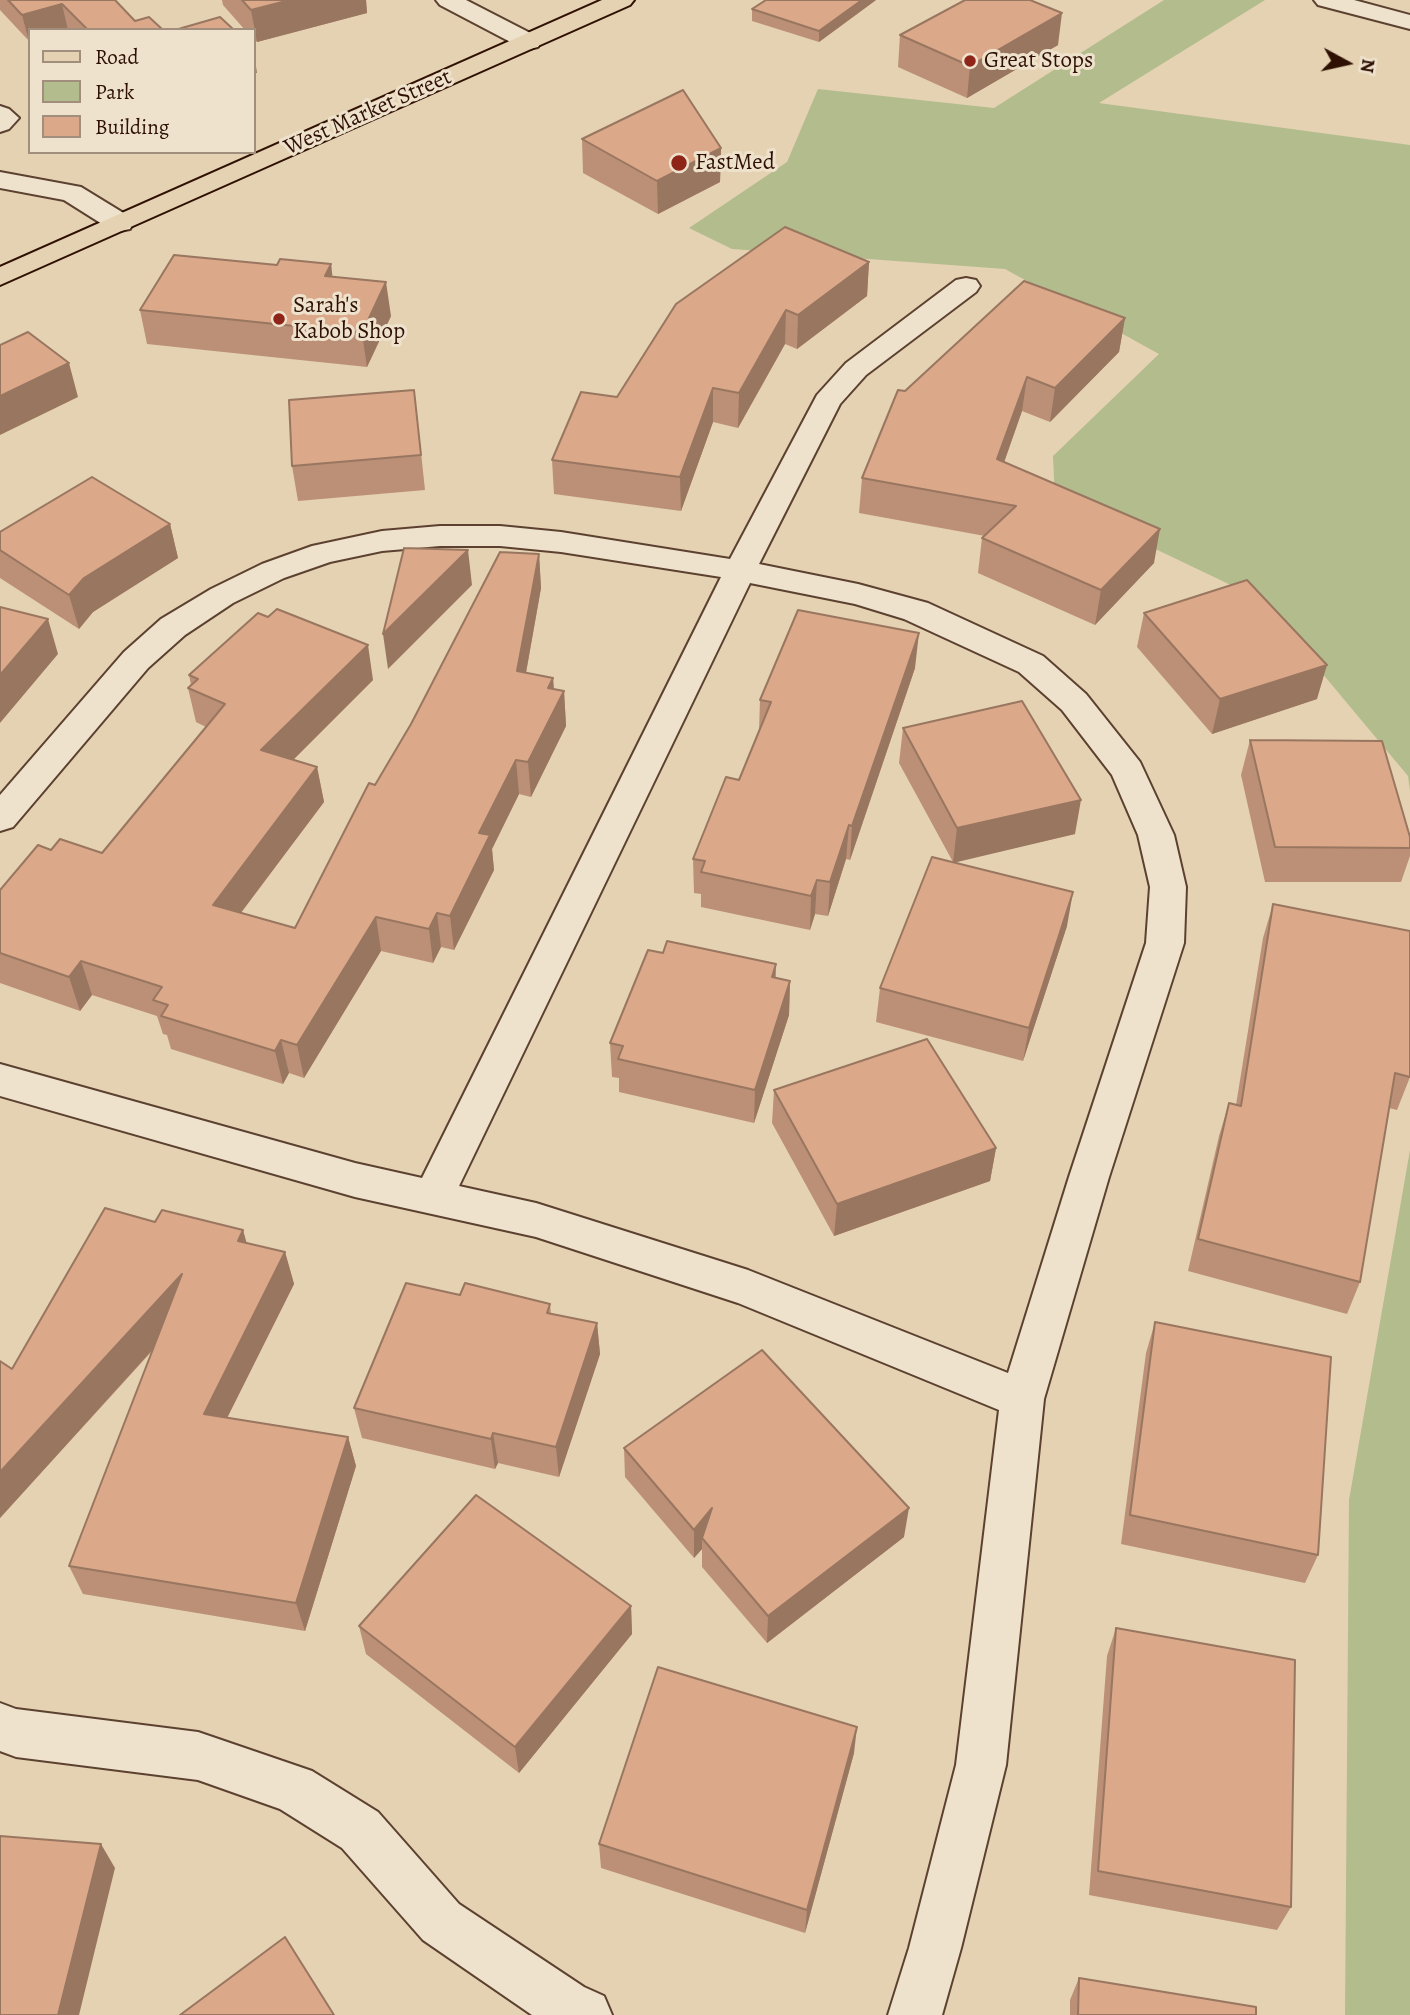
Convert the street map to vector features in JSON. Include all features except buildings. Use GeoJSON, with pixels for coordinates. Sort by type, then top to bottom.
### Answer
{"type":"FeatureCollection","features":[{"type":"Feature","properties":{"kind":"main road","name":"West Market Street"},"geometry":{"type":"LineString","coordinates":[[1,276],[622,0]]}},
{"type":"Feature","properties":{"kind":"street"},"geometry":{"type":"LineString","coordinates":[[448,0],[529,42]]}},
{"type":"Feature","properties":{"kind":"street"},"geometry":{"type":"LineString","coordinates":[[1326,0],[1410,22]]}},
{"type":"Feature","properties":{"kind":"street"},"geometry":{"type":"LineString","coordinates":[[0,114],[6,118],[0,124]]}},
{"type":"Feature","properties":{"kind":"street"},"geometry":{"type":"LineString","coordinates":[[0,180],[72,193],[120,223]]}},
{"type":"Feature","properties":{"kind":"street"},"geometry":{"type":"LineString","coordinates":[[434,1196],[740,572],[827,401],[856,369],[966,286]]}},
{"type":"Feature","properties":{"kind":"street"},"geometry":{"type":"LineString","coordinates":[[0,818],[136,660],[173,627],[222,596],[273,571],[323,553],[382,541],[440,536],[500,536],[561,541],[858,594],[916,611],[1031,664],[1074,702],[1128,771],[1156,835],[1168,887],[1165,943],[1089,1177],[1022,1399],[981,1765],[935,1948],[915,2015]]}},
{"type":"Feature","properties":{"kind":"street"},"geometry":{"type":"LineString","coordinates":[[0,1080],[355,1180],[536,1220],[748,1288],[1022,1399]]}},
{"type":"Feature","properties":{"kind":"street"},"geometry":{"type":"LineString","coordinates":[[0,1727],[16,1733],[198,1756],[294,1789],[360,1830],[441,1922],[565,2006],[585,2015]]}},
{"type":"Feature","properties":{"kind":"green space"},"geometry":{"type":"Polygon","coordinates":[[[1164,0],[1265,0],[1099,103],[1410,145],[1410,791],[1408,776],[1260,599],[1055,501],[1053,456],[1159,354],[1005,269],[732,249],[689,228],[787,162],[818,89],[994,108],[1164,0]]]}},
{"type":"Feature","properties":{"kind":"green space"},"geometry":{"type":"Polygon","coordinates":[[[1410,1150],[1410,2015],[1345,2015],[1349,1500],[1410,1150]]]}},
{"type":"Feature","properties":{"kind":"place","name":"Great Stops"},"geometry":{"type":"Point","coordinates":[970,61]}},
{"type":"Feature","properties":{"kind":"place","name":"FastMed"},"geometry":{"type":"Point","coordinates":[679,163]}},
{"type":"Feature","properties":{"kind":"place","name":"Sarah's Kabob Shop"},"geometry":{"type":"Point","coordinates":[279,319]}}]}
